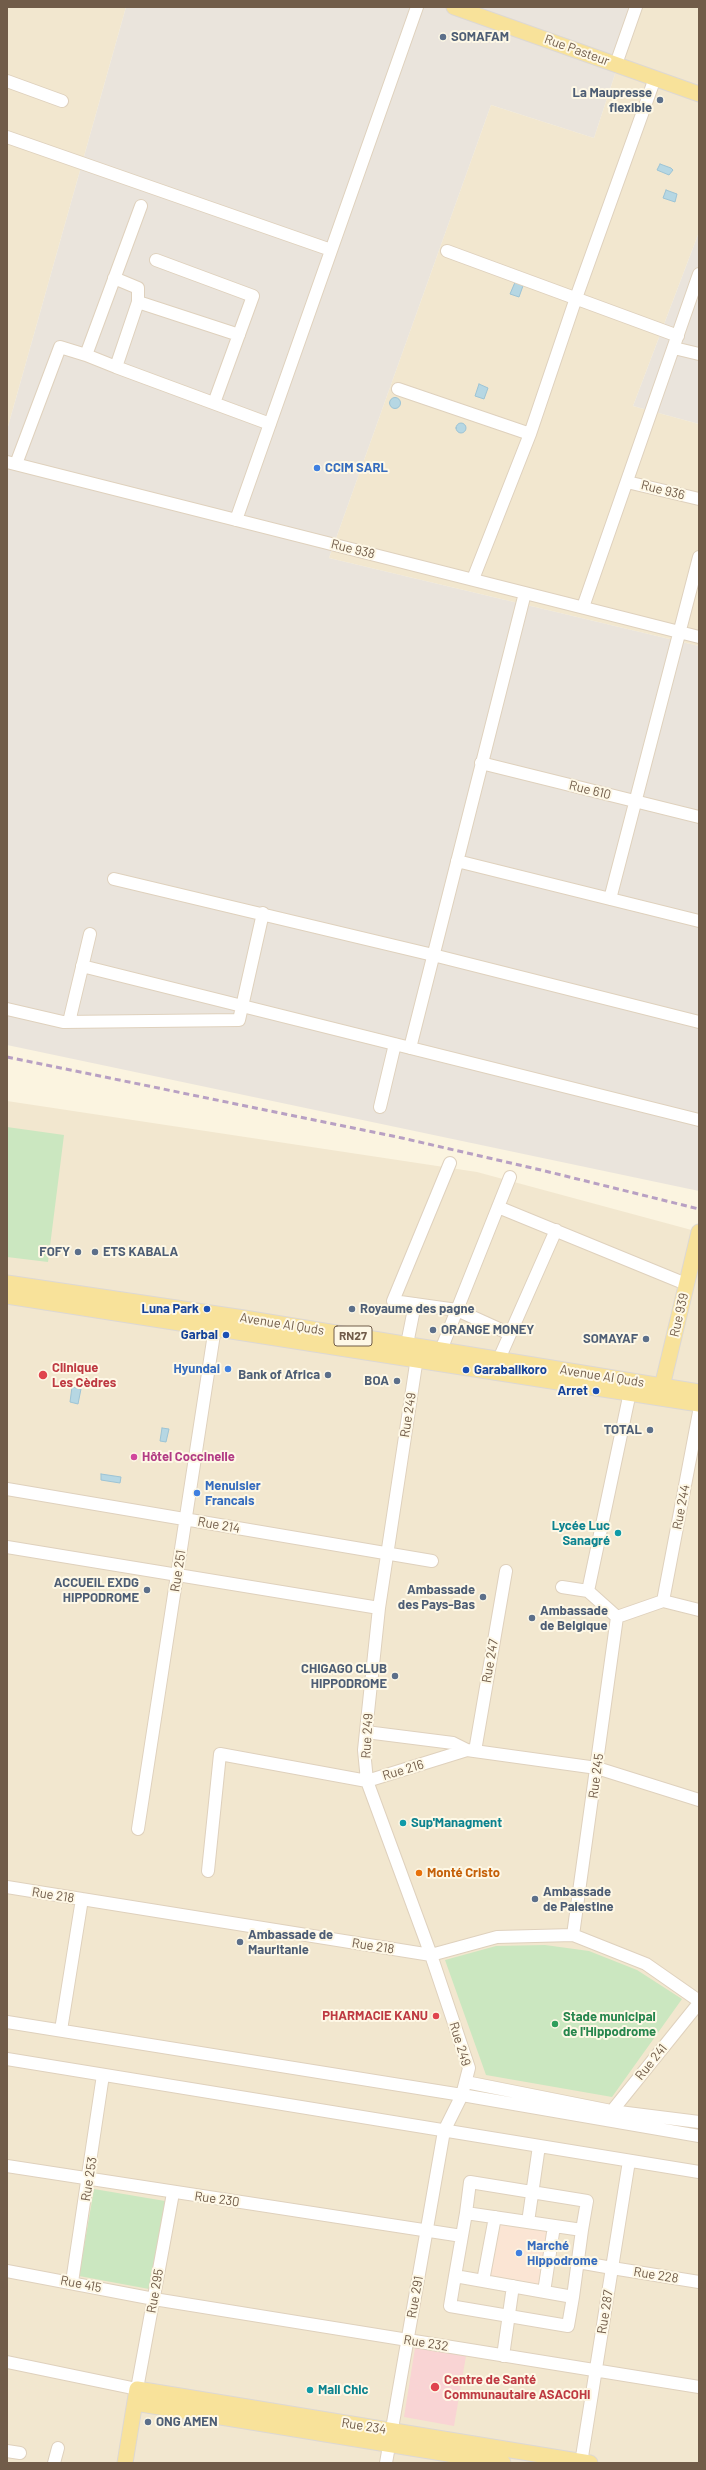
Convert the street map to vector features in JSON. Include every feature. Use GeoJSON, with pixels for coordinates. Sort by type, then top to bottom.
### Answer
{"type":"FeatureCollection","features":[{"type":"Feature","properties":{"kind":"main road","name":"Rue Pasteur"},"geometry":{"type":"LineString","coordinates":[[454,7],[699,94]]}},
{"type":"Feature","properties":{"kind":"main road","name":"Rue 939"},"geometry":{"type":"LineString","coordinates":[[661,1391],[699,1232]]}},
{"type":"Feature","properties":{"kind":"main road","name":"Avenue Al Quds"},"geometry":{"type":"LineString","coordinates":[[7,1283],[216,1321]]}},
{"type":"Feature","properties":{"kind":"main road","name":"Avenue Al Quds"},"geometry":{"type":"LineString","coordinates":[[7,1296],[216,1321],[414,1350],[630,1392],[699,1392]]}},
{"type":"Feature","properties":{"kind":"main road","name":"Avenue Al Quds"},"geometry":{"type":"LineString","coordinates":[[414,1350],[441,1350],[500,1359],[661,1391],[699,1404]]}},
{"type":"Feature","properties":{"kind":"main road","name":"Rue 234"},"geometry":{"type":"LineString","coordinates":[[136,2396],[391,2438],[584,2463]]}},
{"type":"Feature","properties":{"kind":"main road"},"geometry":{"type":"LineString","coordinates":[[125,2463],[136,2396]]}},
{"type":"Feature","properties":{"kind":"main road","name":"Rue 234"},"geometry":{"type":"LineString","coordinates":[[391,2438],[503,2463]]}},
{"type":"Feature","properties":{"kind":"street"},"geometry":{"type":"LineString","coordinates":[[236,520],[417,7]]}},
{"type":"Feature","properties":{"kind":"street"},"geometry":{"type":"LineString","coordinates":[[616,64],[636,7]]}},
{"type":"Feature","properties":{"kind":"street"},"geometry":{"type":"LineString","coordinates":[[473,579],[530,434],[576,298],[655,78]]}},
{"type":"Feature","properties":{"kind":"street"},"geometry":{"type":"LineString","coordinates":[[7,81],[62,101]]}},
{"type":"Feature","properties":{"kind":"street"},"geometry":{"type":"LineString","coordinates":[[7,137],[331,250]]}},
{"type":"Feature","properties":{"kind":"street"},"geometry":{"type":"LineString","coordinates":[[86,355],[141,206]]}},
{"type":"Feature","properties":{"kind":"street"},"geometry":{"type":"LineString","coordinates":[[447,250],[678,336]]}},
{"type":"Feature","properties":{"kind":"street"},"geometry":{"type":"LineString","coordinates":[[156,260],[254,296],[214,403]]}},
{"type":"Feature","properties":{"kind":"street"},"geometry":{"type":"LineString","coordinates":[[583,607],[699,274]]}},
{"type":"Feature","properties":{"kind":"street"},"geometry":{"type":"LineString","coordinates":[[114,278],[138,288],[138,302],[116,367]]}},
{"type":"Feature","properties":{"kind":"street"},"geometry":{"type":"LineString","coordinates":[[138,302],[239,335]]}},
{"type":"Feature","properties":{"kind":"street"},"geometry":{"type":"LineString","coordinates":[[12,463],[60,347],[86,355],[270,424]]}},
{"type":"Feature","properties":{"kind":"street"},"geometry":{"type":"LineString","coordinates":[[674,348],[699,354]]}},
{"type":"Feature","properties":{"kind":"street"},"geometry":{"type":"LineString","coordinates":[[398,389],[530,434]]}},
{"type":"Feature","properties":{"kind":"street","name":"Rue 938"},"geometry":{"type":"LineString","coordinates":[[12,463],[699,637]]}},
{"type":"Feature","properties":{"kind":"street","name":"Rue 936"},"geometry":{"type":"LineString","coordinates":[[627,482],[699,499]]}},
{"type":"Feature","properties":{"kind":"street"},"geometry":{"type":"LineString","coordinates":[[610,899],[699,557]]}},
{"type":"Feature","properties":{"kind":"street"},"geometry":{"type":"LineString","coordinates":[[410,1048],[525,593]]}},
{"type":"Feature","properties":{"kind":"street","name":"Rue 610"},"geometry":{"type":"LineString","coordinates":[[481,763],[699,817]]}},
{"type":"Feature","properties":{"kind":"street"},"geometry":{"type":"LineString","coordinates":[[457,862],[699,921]]}},
{"type":"Feature","properties":{"kind":"street"},"geometry":{"type":"LineString","coordinates":[[114,879],[263,913],[699,1022]]}},
{"type":"Feature","properties":{"kind":"street"},"geometry":{"type":"LineString","coordinates":[[7,1009],[69,1022],[239,1020],[263,913]]}},
{"type":"Feature","properties":{"kind":"street"},"geometry":{"type":"LineString","coordinates":[[69,1022],[90,934]]}},
{"type":"Feature","properties":{"kind":"street"},"geometry":{"type":"LineString","coordinates":[[82,966],[699,1120]]}},
{"type":"Feature","properties":{"kind":"street"},"geometry":{"type":"LineString","coordinates":[[380,1107],[395,1044]]}},
{"type":"Feature","properties":{"kind":"street"},"geometry":{"type":"LineString","coordinates":[[450,1163],[393,1301],[457,1310],[510,1334]]}},
{"type":"Feature","properties":{"kind":"street"},"geometry":{"type":"LineString","coordinates":[[441,1350],[510,1177]]}},
{"type":"Feature","properties":{"kind":"street"},"geometry":{"type":"LineString","coordinates":[[498,1207],[686,1284]]}},
{"type":"Feature","properties":{"kind":"street"},"geometry":{"type":"LineString","coordinates":[[500,1359],[556,1230]]}},
{"type":"Feature","properties":{"kind":"street","name":"Rue 249"},"geometry":{"type":"LineString","coordinates":[[415,1304],[414,1350],[379,1608],[364,1750],[367,1781],[432,1955],[469,2068],[462,2095],[444,2131]]}},
{"type":"Feature","properties":{"kind":"street","name":"Rue 251"},"geometry":{"type":"LineString","coordinates":[[138,1829],[216,1321]]}},
{"type":"Feature","properties":{"kind":"street"},"geometry":{"type":"LineString","coordinates":[[588,1591],[630,1392]]}},
{"type":"Feature","properties":{"kind":"street","name":"Rue 244"},"geometry":{"type":"LineString","coordinates":[[662,1601],[699,1412]]}},
{"type":"Feature","properties":{"kind":"street","name":"Rue 214"},"geometry":{"type":"LineString","coordinates":[[7,1488],[432,1561]]}},
{"type":"Feature","properties":{"kind":"street"},"geometry":{"type":"LineString","coordinates":[[7,1547],[379,1608]]}},
{"type":"Feature","properties":{"kind":"street","name":"Rue 247"},"geometry":{"type":"LineString","coordinates":[[471,1751],[506,1571]]}},
{"type":"Feature","properties":{"kind":"street"},"geometry":{"type":"LineString","coordinates":[[562,1587],[588,1591],[617,1617],[662,1601],[699,1610]]}},
{"type":"Feature","properties":{"kind":"street","name":"Rue 245"},"geometry":{"type":"LineString","coordinates":[[572,1935],[597,1768],[617,1617]]}},
{"type":"Feature","properties":{"kind":"street"},"geometry":{"type":"LineString","coordinates":[[366,1732],[453,1744],[471,1751]]}},
{"type":"Feature","properties":{"kind":"street","name":"Rue 216"},"geometry":{"type":"LineString","coordinates":[[208,1871],[220,1754],[367,1781],[471,1751],[597,1768],[699,1800]]}},
{"type":"Feature","properties":{"kind":"street","name":"Rue 218"},"geometry":{"type":"LineString","coordinates":[[7,1887],[432,1955],[497,1937],[572,1935],[646,1964],[699,2002]]}},
{"type":"Feature","properties":{"kind":"street"},"geometry":{"type":"LineString","coordinates":[[61,2030],[82,1899]]}},
{"type":"Feature","properties":{"kind":"street","name":"Rue 241"},"geometry":{"type":"LineString","coordinates":[[608,2116],[699,2002]]}},
{"type":"Feature","properties":{"kind":"street"},"geometry":{"type":"LineString","coordinates":[[7,2022],[462,2095],[608,2116],[699,2122]]}},
{"type":"Feature","properties":{"kind":"street"},"geometry":{"type":"LineString","coordinates":[[7,2059],[699,2172]]}},
{"type":"Feature","properties":{"kind":"street","name":"Rue 253"},"geometry":{"type":"LineString","coordinates":[[72,2282],[104,2075]]}},
{"type":"Feature","properties":{"kind":"street"},"geometry":{"type":"LineString","coordinates":[[466,2082],[699,2136]]}},
{"type":"Feature","properties":{"kind":"street","name":"Rue 291"},"geometry":{"type":"LineString","coordinates":[[386,2463],[444,2131]]}},
{"type":"Feature","properties":{"kind":"street"},"geometry":{"type":"LineString","coordinates":[[528,2222],[539,2146]]}},
{"type":"Feature","properties":{"kind":"street","name":"Rue 287"},"geometry":{"type":"LineString","coordinates":[[584,2463],[596,2371],[629,2161]]}},
{"type":"Feature","properties":{"kind":"street","name":"Rue 230"},"geometry":{"type":"LineString","coordinates":[[7,2166],[173,2193],[462,2236]]}},
{"type":"Feature","properties":{"kind":"street"},"geometry":{"type":"LineString","coordinates":[[470,2182],[532,2192],[587,2201],[568,2326],[450,2306],[470,2182]]}},
{"type":"Feature","properties":{"kind":"street","name":"Rue 295"},"geometry":{"type":"LineString","coordinates":[[136,2396],[173,2193]]}},
{"type":"Feature","properties":{"kind":"street"},"geometry":{"type":"LineString","coordinates":[[466,2213],[582,2230]]}},
{"type":"Feature","properties":{"kind":"street"},"geometry":{"type":"LineString","coordinates":[[483,2281],[495,2217]]}},
{"type":"Feature","properties":{"kind":"street"},"geometry":{"type":"LineString","coordinates":[[544,2292],[554,2226]]}},
{"type":"Feature","properties":{"kind":"street","name":"Rue 228"},"geometry":{"type":"LineString","coordinates":[[578,2262],[699,2282]]}},
{"type":"Feature","properties":{"kind":"street","name":"Rue 415"},"geometry":{"type":"LineString","coordinates":[[7,2271],[72,2282],[154,2299]]}},
{"type":"Feature","properties":{"kind":"street"},"geometry":{"type":"LineString","coordinates":[[455,2276],[572,2297]]}},
{"type":"Feature","properties":{"kind":"street"},"geometry":{"type":"LineString","coordinates":[[503,2356],[513,2286]]}},
{"type":"Feature","properties":{"kind":"street","name":"Rue 232"},"geometry":{"type":"LineString","coordinates":[[154,2299],[699,2388]]}},
{"type":"Feature","properties":{"kind":"street"},"geometry":{"type":"LineString","coordinates":[[7,2362],[136,2396]]}},
{"type":"Feature","properties":{"kind":"street"},"geometry":{"type":"LineString","coordinates":[[54,2463],[58,2448]]}},
{"type":"Feature","properties":{"kind":"street"},"geometry":{"type":"LineString","coordinates":[[7,2451],[20,2453]]}},
{"type":"Feature","properties":{"kind":"shaded area"},"geometry":{"type":"Polygon","coordinates":[[[7,7],[126,7],[7,430],[7,7]]]}},
{"type":"Feature","properties":{"kind":"shaded area"},"geometry":{"type":"Polygon","coordinates":[[[126,7],[637,7],[594,138],[491,105],[329,558],[699,646],[699,1191],[7,1045],[7,430],[126,7]]]}},
{"type":"Feature","properties":{"kind":"shaded area"},"geometry":{"type":"Polygon","coordinates":[[[637,7],[699,7],[699,232],[633,406],[699,424],[699,646],[329,558],[491,105],[594,138],[637,7]]]}},
{"type":"Feature","properties":{"kind":"shaded area"},"geometry":{"type":"Polygon","coordinates":[[[699,232],[699,424],[633,406],[699,232]]]}},
{"type":"Feature","properties":{"kind":"shaded area"},"geometry":{"type":"Polygon","coordinates":[[[7,1101],[477,1172],[699,1232],[699,2463],[7,2463],[7,1101]]]}},
{"type":"Feature","properties":{"kind":"shaded area","name":"Marché Hippodrome"},"geometry":{"type":"Polygon","coordinates":[[[498,2220],[551,2228],[542,2288],[486,2278],[498,2220]]]}},
{"type":"Feature","properties":{"kind":"shaded area","name":"Centre de Santé Communautaire ASACOHI"},"geometry":{"type":"Polygon","coordinates":[[[415,2348],[466,2356],[454,2426],[404,2417],[415,2348]]]}},
{"type":"Feature","properties":{"kind":"green space"},"geometry":{"type":"Polygon","coordinates":[[[7,1127],[64,1135],[48,1262],[7,1257],[7,1127]]]}},
{"type":"Feature","properties":{"kind":"green space"},"geometry":{"type":"Polygon","coordinates":[[[545,1945],[589,1951],[637,1970],[682,1999],[612,2097],[486,2075],[445,1960],[496,1946],[545,1945]]]}},
{"type":"Feature","properties":{"kind":"green space"},"geometry":{"type":"Polygon","coordinates":[[[94,2189],[165,2201],[149,2289],[79,2276],[94,2189]]]}},
{"type":"Feature","properties":{"kind":"water"},"geometry":{"type":"Polygon","coordinates":[[[660,164],[673,170],[669,175],[657,170],[660,164]]]}},
{"type":"Feature","properties":{"kind":"water"},"geometry":{"type":"Polygon","coordinates":[[[666,190],[677,194],[675,202],[663,198],[666,190]]]}},
{"type":"Feature","properties":{"kind":"water"},"geometry":{"type":"Polygon","coordinates":[[[516,280],[524,283],[519,297],[510,294],[516,280]]]}},
{"type":"Feature","properties":{"kind":"water"},"geometry":{"type":"Polygon","coordinates":[[[479,384],[488,388],[484,399],[475,396],[479,384]]]}},
{"type":"Feature","properties":{"kind":"water"},"geometry":{"type":"Polygon","coordinates":[[[395,397],[399,399],[401,403],[399,407],[395,409],[391,407],[389,403],[391,399],[395,397]]]}},
{"type":"Feature","properties":{"kind":"water"},"geometry":{"type":"Polygon","coordinates":[[[459,423],[463,423],[465,424],[465,432],[459,433],[456,430],[456,426],[459,423]]]}},
{"type":"Feature","properties":{"kind":"water"},"geometry":{"type":"Polygon","coordinates":[[[72,1387],[81,1389],[78,1404],[70,1402],[72,1387]]]}},
{"type":"Feature","properties":{"kind":"water"},"geometry":{"type":"Polygon","coordinates":[[[162,1428],[169,1429],[166,1442],[160,1441],[162,1428]]]}},
{"type":"Feature","properties":{"kind":"water"},"geometry":{"type":"Polygon","coordinates":[[[101,1474],[121,1477],[120,1483],[101,1480],[101,1474]]]}},
{"type":"Feature","properties":{"kind":"railway"},"geometry":{"type":"LineString","coordinates":[[7,1057],[402,1138],[699,1209]]}},
{"type":"Feature","properties":{"kind":"place","name":"SOMAFAM"},"geometry":{"type":"Point","coordinates":[443,37]}},
{"type":"Feature","properties":{"kind":"place","name":"La Maupresse flexible"},"geometry":{"type":"Point","coordinates":[660,100]}},
{"type":"Feature","properties":{"kind":"place","name":"CCIM SARL"},"geometry":{"type":"Point","coordinates":[317,468]}},
{"type":"Feature","properties":{"kind":"place","name":"FOFY"},"geometry":{"type":"Point","coordinates":[78,1252]}},
{"type":"Feature","properties":{"kind":"place","name":"ETS KABALA"},"geometry":{"type":"Point","coordinates":[95,1252]}},
{"type":"Feature","properties":{"kind":"place","name":"Luna Park"},"geometry":{"type":"Point","coordinates":[207,1309]}},
{"type":"Feature","properties":{"kind":"place","name":"Royaume des pagne"},"geometry":{"type":"Point","coordinates":[352,1309]}},
{"type":"Feature","properties":{"kind":"place","name":"ORANGE MONEY"},"geometry":{"type":"Point","coordinates":[433,1330]}},
{"type":"Feature","properties":{"kind":"place","name":"Garbal"},"geometry":{"type":"Point","coordinates":[226,1335]}},
{"type":"Feature","properties":{"kind":"place","name":"SOMAYAF"},"geometry":{"type":"Point","coordinates":[646,1339]}},
{"type":"Feature","properties":{"kind":"place","name":"Hyundai"},"geometry":{"type":"Point","coordinates":[228,1369]}},
{"type":"Feature","properties":{"kind":"place","name":"Garabalikoro"},"geometry":{"type":"Point","coordinates":[466,1370]}},
{"type":"Feature","properties":{"kind":"place","name":"Clinique Les Cèdres"},"geometry":{"type":"Point","coordinates":[43,1375]}},
{"type":"Feature","properties":{"kind":"place","name":"Bank of Africa"},"geometry":{"type":"Point","coordinates":[328,1375]}},
{"type":"Feature","properties":{"kind":"place","name":"BOA"},"geometry":{"type":"Point","coordinates":[397,1381]}},
{"type":"Feature","properties":{"kind":"place","name":"Arret"},"geometry":{"type":"Point","coordinates":[596,1391]}},
{"type":"Feature","properties":{"kind":"place","name":"TOTAL"},"geometry":{"type":"Point","coordinates":[650,1430]}},
{"type":"Feature","properties":{"kind":"place","name":"Hôtel Coccinelle"},"geometry":{"type":"Point","coordinates":[134,1457]}},
{"type":"Feature","properties":{"kind":"place","name":"Menuisier Francais"},"geometry":{"type":"Point","coordinates":[197,1493]}},
{"type":"Feature","properties":{"kind":"place","name":"Lycée Luc Sanagré"},"geometry":{"type":"Point","coordinates":[618,1533]}},
{"type":"Feature","properties":{"kind":"place","name":"ACCUEIL EXDG HIPPODROME"},"geometry":{"type":"Point","coordinates":[147,1590]}},
{"type":"Feature","properties":{"kind":"place","name":"Ambassade des Pays-Bas"},"geometry":{"type":"Point","coordinates":[483,1597]}},
{"type":"Feature","properties":{"kind":"place","name":"Ambassade de Belgique"},"geometry":{"type":"Point","coordinates":[532,1618]}},
{"type":"Feature","properties":{"kind":"place","name":"CHIGAGO CLUB HIPPODROME"},"geometry":{"type":"Point","coordinates":[395,1676]}},
{"type":"Feature","properties":{"kind":"place","name":"Sup'Managment"},"geometry":{"type":"Point","coordinates":[403,1823]}},
{"type":"Feature","properties":{"kind":"place","name":"Monté Cristo"},"geometry":{"type":"Point","coordinates":[419,1873]}},
{"type":"Feature","properties":{"kind":"place","name":"Ambassade de Palestine"},"geometry":{"type":"Point","coordinates":[535,1899]}},
{"type":"Feature","properties":{"kind":"place","name":"Ambassade de Mauritanie"},"geometry":{"type":"Point","coordinates":[240,1942]}},
{"type":"Feature","properties":{"kind":"place","name":"PHARMACIE KANU"},"geometry":{"type":"Point","coordinates":[436,2016]}},
{"type":"Feature","properties":{"kind":"place","name":"Stade municipal de l'Hippodrome"},"geometry":{"type":"Point","coordinates":[555,2024]}},
{"type":"Feature","properties":{"kind":"place","name":"Marché Hippodrome"},"geometry":{"type":"Point","coordinates":[519,2253]}},
{"type":"Feature","properties":{"kind":"place","name":"Centre de Santé Communautaire ASACOHI"},"geometry":{"type":"Point","coordinates":[435,2387]}},
{"type":"Feature","properties":{"kind":"place","name":"Mali Chic"},"geometry":{"type":"Point","coordinates":[310,2390]}},
{"type":"Feature","properties":{"kind":"place","name":"ONG AMEN"},"geometry":{"type":"Point","coordinates":[148,2422]}}]}
